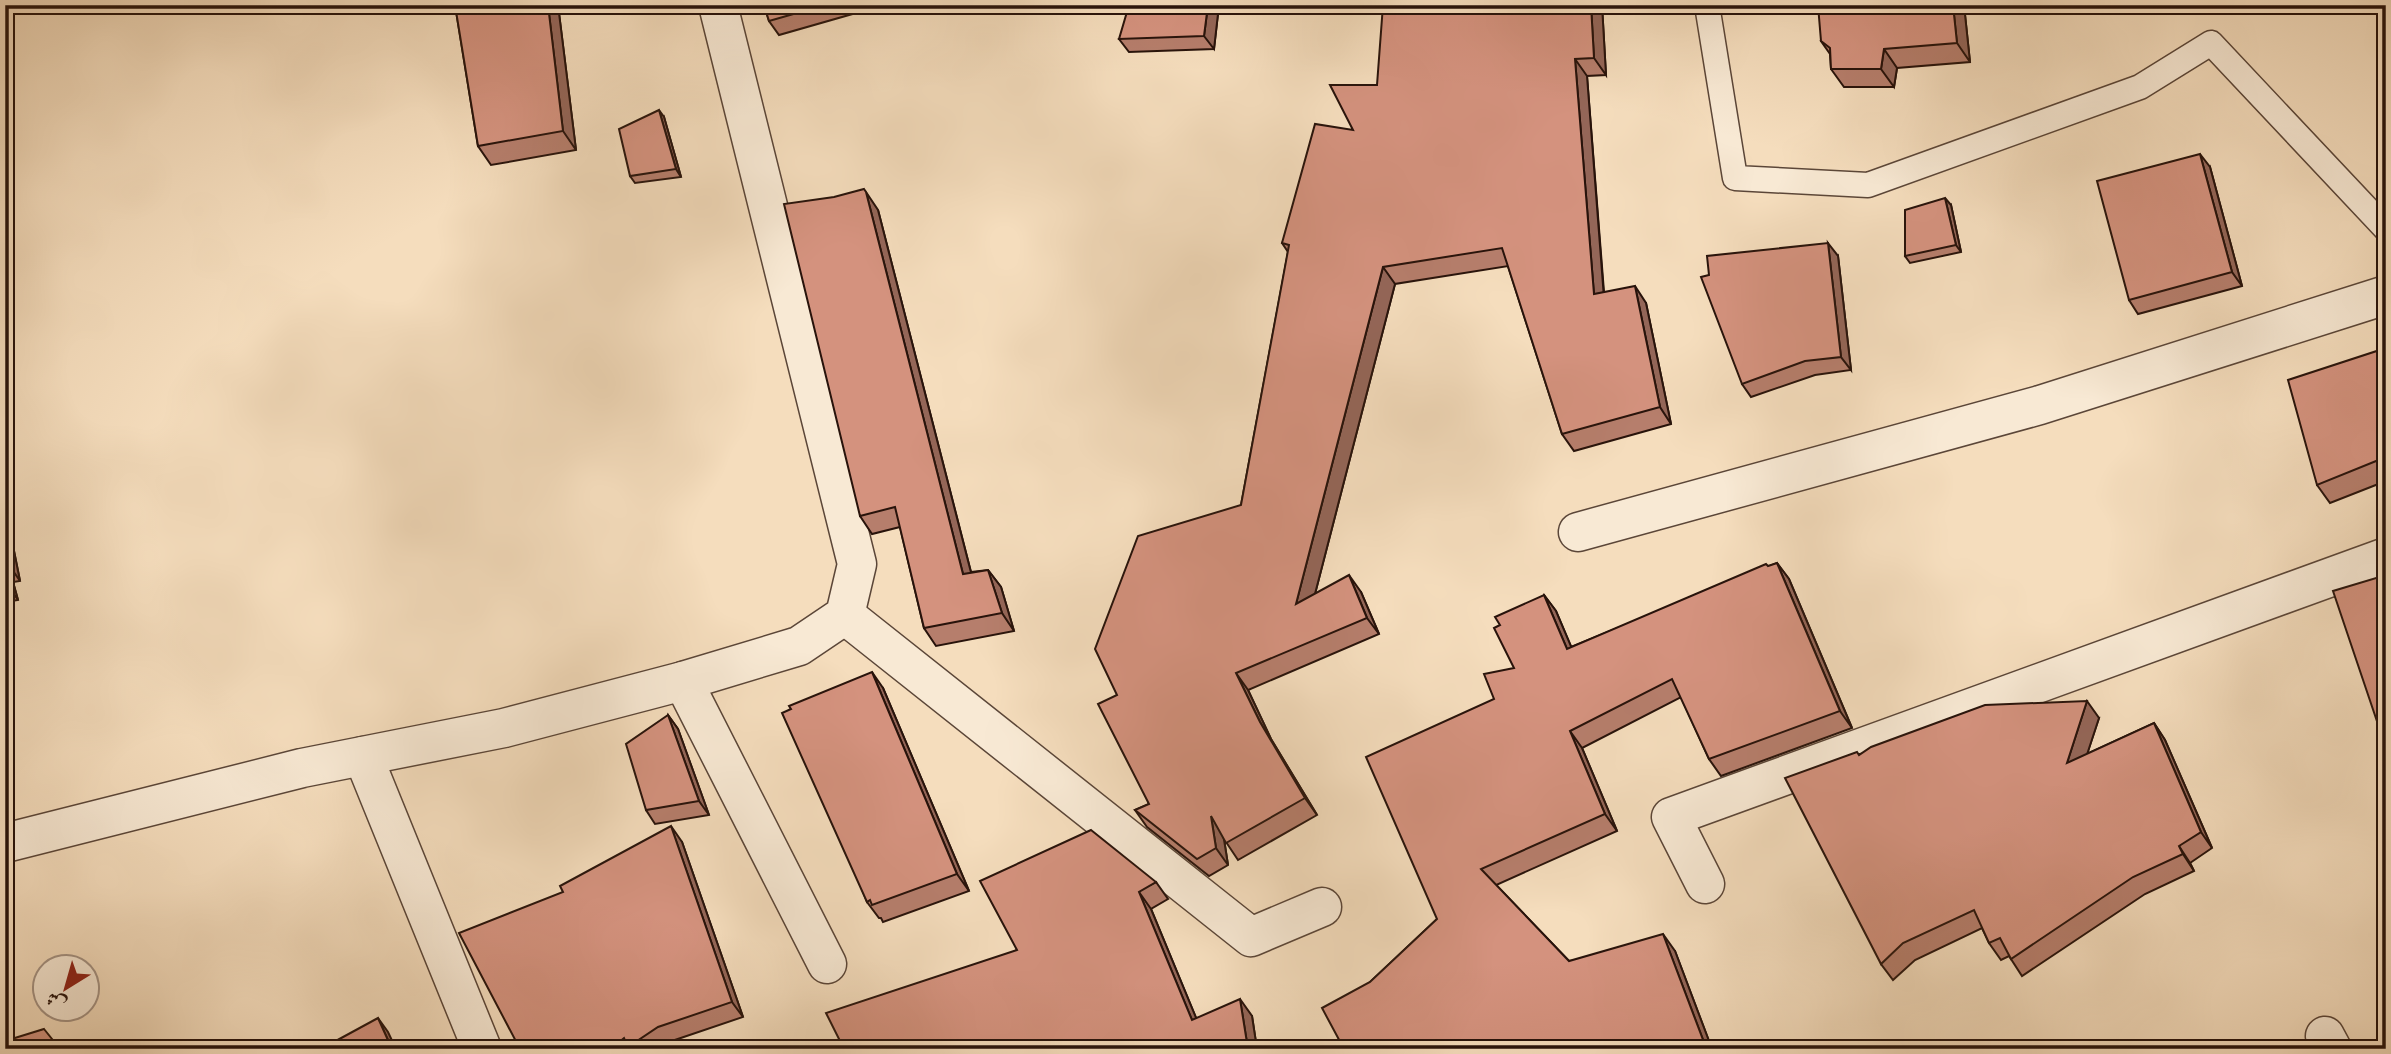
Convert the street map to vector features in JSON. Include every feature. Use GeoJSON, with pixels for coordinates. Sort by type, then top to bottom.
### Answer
{"type":"FeatureCollection","features":[{"type":"Feature","properties":{"kind":"street"},"geometry":{"type":"LineString","coordinates":[[5,843],[302,768],[504,728],[683,681],[799,646],[845,615],[857,564],[718,5]]}},
{"type":"Feature","properties":{"kind":"street"},"geometry":{"type":"LineString","coordinates":[[1578,532],[2040,405],[2386,295]]}},
{"type":"Feature","properties":{"kind":"street"},"geometry":{"type":"LineString","coordinates":[[1705,884],[1671,817],[2386,557]]}},
{"type":"Feature","properties":{"kind":"street"},"geometry":{"type":"LineString","coordinates":[[845,615],[1251,937],[1322,907]]}},
{"type":"Feature","properties":{"kind":"street"},"geometry":{"type":"LineString","coordinates":[[683,681],[827,964]]}},
{"type":"Feature","properties":{"kind":"street"},"geometry":{"type":"LineString","coordinates":[[363,756],[482,1049]]}},
{"type":"Feature","properties":{"kind":"lane"},"geometry":{"type":"LineString","coordinates":[[1707,5],[1735,178],[1868,185],[2140,87],[2211,43],[2386,229]]}},
{"type":"Feature","properties":{"kind":"building"},"geometry":{"type":"Polygon","coordinates":[[[455,5],[548,5],[563,131],[478,146],[455,5]]]}},
{"type":"Feature","properties":{"kind":"building"},"geometry":{"type":"Polygon","coordinates":[[[764,5],[825,5],[769,21],[764,5]]]}},
{"type":"Feature","properties":{"kind":"building"},"geometry":{"type":"Polygon","coordinates":[[[1129,5],[1208,5],[1204,36],[1119,39],[1129,5]]]}},
{"type":"Feature","properties":{"kind":"building"},"geometry":{"type":"Polygon","coordinates":[[[1383,5],[1591,5],[1594,58],[1575,59],[1594,294],[1635,286],[1660,407],[1562,434],[1502,248],[1383,267],[1296,604],[1349,575],[1367,618],[1236,673],[1260,722],[1305,798],[1226,843],[1211,816],[1216,848],[1197,859],[1135,810],[1149,804],[1098,704],[1117,695],[1095,649],[1138,536],[1241,505],[1289,245],[1282,243],[1315,124],[1353,130],[1330,85],[1377,85],[1383,5]]]}},
{"type":"Feature","properties":{"kind":"building"},"geometry":{"type":"Polygon","coordinates":[[[1818,5],[1953,5],[1957,43],[1884,49],[1881,69],[1831,69],[1830,48],[1821,41],[1818,5]]]}},
{"type":"Feature","properties":{"kind":"building"},"geometry":{"type":"Polygon","coordinates":[[[659,110],[676,169],[630,176],[619,129],[659,110]]]}},
{"type":"Feature","properties":{"kind":"building"},"geometry":{"type":"Polygon","coordinates":[[[2200,154],[2232,272],[2129,300],[2097,181],[2200,154]]]}},
{"type":"Feature","properties":{"kind":"building"},"geometry":{"type":"Polygon","coordinates":[[[864,189],[963,574],[988,570],[1002,613],[924,628],[895,507],[860,516],[784,204],[834,197],[864,189]]]}},
{"type":"Feature","properties":{"kind":"building"},"geometry":{"type":"Polygon","coordinates":[[[1945,198],[1956,245],[1905,256],[1905,210],[1945,198]]]}},
{"type":"Feature","properties":{"kind":"building"},"geometry":{"type":"Polygon","coordinates":[[[1828,243],[1841,357],[1805,361],[1742,384],[1701,277],[1709,275],[1707,256],[1828,243]]]}},
{"type":"Feature","properties":{"kind":"building"},"geometry":{"type":"Polygon","coordinates":[[[2386,348],[2386,457],[2317,485],[2288,380],[2386,348]]]}},
{"type":"Feature","properties":{"kind":"building"},"geometry":{"type":"Polygon","coordinates":[[[1777,563],[1840,711],[1709,759],[1672,679],[1570,731],[1605,814],[1481,869],[1569,961],[1663,934],[1705,1045],[1695,1049],[1344,1049],[1322,1008],[1370,982],[1437,919],[1366,757],[1494,699],[1484,674],[1514,668],[1494,628],[1500,625],[1495,617],[1544,595],[1567,649],[1766,564],[1768,566],[1777,563]]]}},
{"type":"Feature","properties":{"kind":"building"},"geometry":{"type":"Polygon","coordinates":[[[2386,575],[2386,748],[2333,591],[2386,575]]]}},
{"type":"Feature","properties":{"kind":"building"},"geometry":{"type":"Polygon","coordinates":[[[872,672],[957,874],[872,905],[870,900],[867,902],[782,713],[791,709],[789,706],[872,672]]]}},
{"type":"Feature","properties":{"kind":"building"},"geometry":{"type":"Polygon","coordinates":[[[2087,701],[2067,763],[2154,723],[2201,832],[2179,846],[2183,854],[2133,877],[2011,959],[2000,938],[1989,943],[1974,910],[1903,943],[1881,964],[1785,778],[1857,752],[1859,755],[1871,747],[1985,705],[2087,701]]]}},
{"type":"Feature","properties":{"kind":"building"},"geometry":{"type":"Polygon","coordinates":[[[668,715],[699,801],[646,810],[626,744],[668,715]]]}},
{"type":"Feature","properties":{"kind":"building"},"geometry":{"type":"Polygon","coordinates":[[[671,826],[732,1002],[658,1027],[628,1047],[624,1038],[611,1049],[520,1049],[459,933],[563,892],[560,886],[671,826]]]}},
{"type":"Feature","properties":{"kind":"building"},"geometry":{"type":"Polygon","coordinates":[[[1091,830],[1156,882],[1139,892],[1192,1020],[1240,999],[1248,1049],[844,1049],[826,1013],[1017,950],[980,881],[1091,830]]]}},
{"type":"Feature","properties":{"kind":"building"},"geometry":{"type":"Polygon","coordinates":[[[378,1018],[392,1049],[321,1049],[378,1018]]]}},
{"type":"Feature","properties":{"kind":"building"},"geometry":{"type":"Polygon","coordinates":[[[44,1029],[60,1049],[5,1049],[5,1041],[44,1029]]]}}]}
